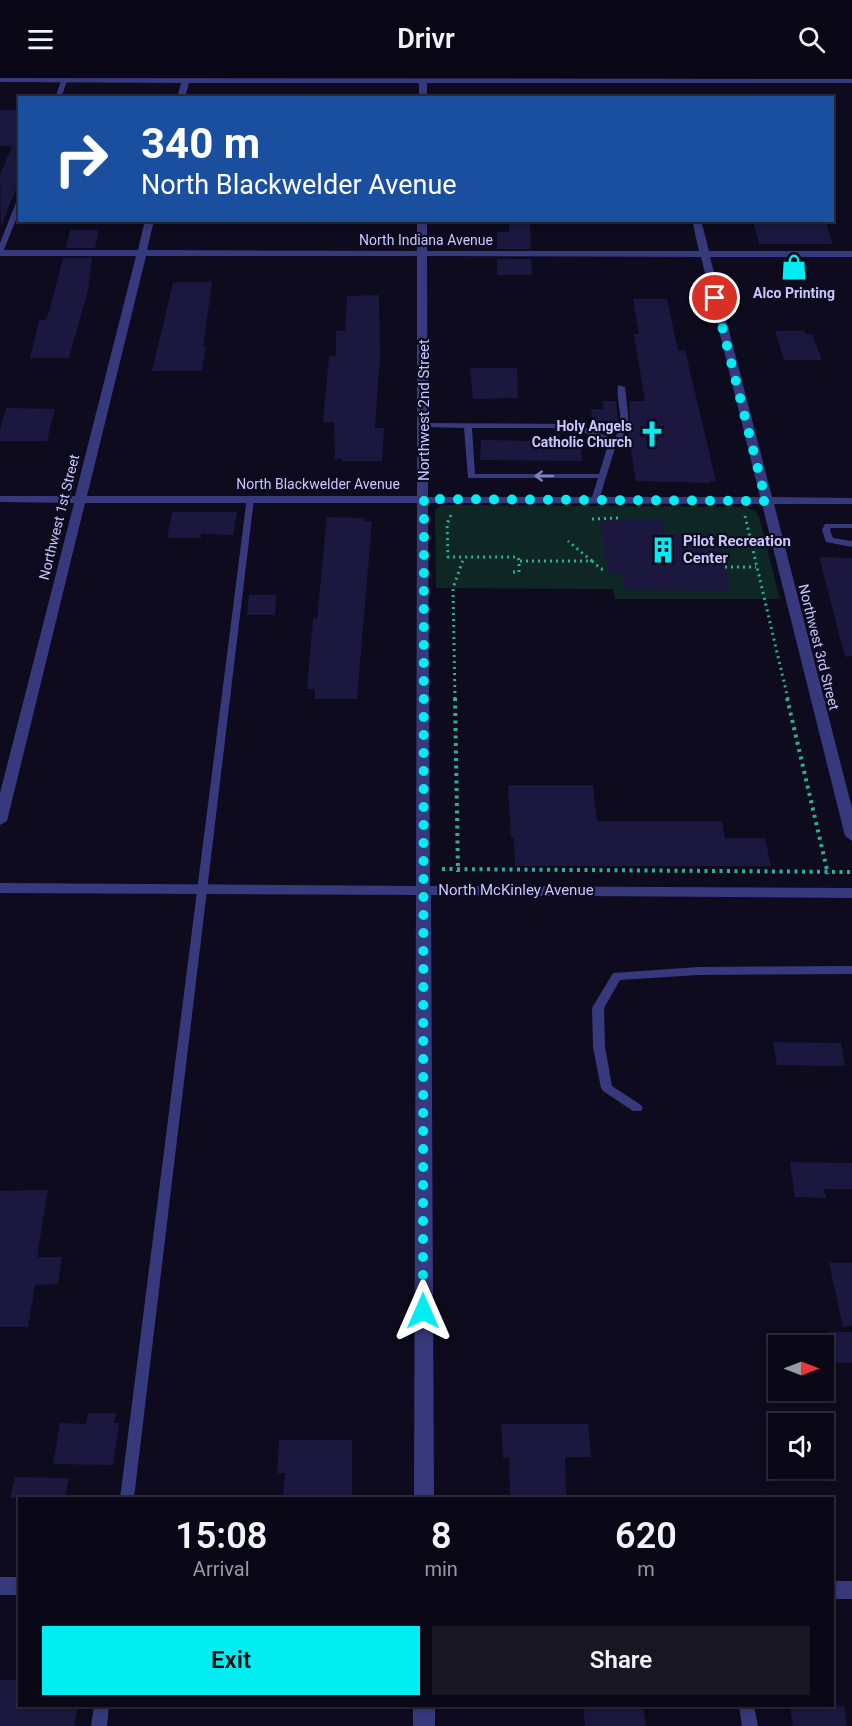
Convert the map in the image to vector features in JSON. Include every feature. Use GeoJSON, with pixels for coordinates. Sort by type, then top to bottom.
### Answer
{"type":"FeatureCollection","features":[{"type":"Feature","properties":{"kind":"street"},"geometry":{"type":"LineString","coordinates":[[181,96],[185,79]]}},
{"type":"Feature","properties":{"kind":"street"},"geometry":{"type":"LineString","coordinates":[[0,80],[423,79],[661,83],[852,81]]}},
{"type":"Feature","properties":{"kind":"street"},"geometry":{"type":"LineString","coordinates":[[423,79],[423,96]]}},
{"type":"Feature","properties":{"kind":"street","name":"Northwest 1st Street"},"geometry":{"type":"LineString","coordinates":[[0,821],[149,222]]}},
{"type":"Feature","properties":{"kind":"street","name":"Northwest 2nd Street"},"geometry":{"type":"LineString","coordinates":[[422,222],[424,1497]]}},
{"type":"Feature","properties":{"kind":"street","name":"Northwest 3rd Street"},"geometry":{"type":"LineString","coordinates":[[696,222],[852,836]]}},
{"type":"Feature","properties":{"kind":"street","name":"North Indiana Avenue"},"geometry":{"type":"LineString","coordinates":[[0,252],[852,254]]}},
{"type":"Feature","properties":{"kind":"street","name":"North Blackwelder Avenue"},"geometry":{"type":"LineString","coordinates":[[0,499],[852,501]]}},
{"type":"Feature","properties":{"kind":"street","name":"North McKinley Avenue"},"geometry":{"type":"LineString","coordinates":[[0,888],[852,893]]}},
{"type":"Feature","properties":{"kind":"street"},"geometry":{"type":"LineString","coordinates":[[0,1586],[18,1586]]}},
{"type":"Feature","properties":{"kind":"street"},"geometry":{"type":"LineString","coordinates":[[834,1590],[852,1590]]}},
{"type":"Feature","properties":{"kind":"street"},"geometry":{"type":"LineString","coordinates":[[424,1707],[424,1726]]}},
{"type":"Feature","properties":{"kind":"lane"},"geometry":{"type":"LineString","coordinates":[[59,96],[65,79]]}},
{"type":"Feature","properties":{"kind":"lane"},"geometry":{"type":"LineString","coordinates":[[0,252],[18,205]]}},
{"type":"Feature","properties":{"kind":"lane"},"geometry":{"type":"LineString","coordinates":[[595,500],[611,448],[622,437],[626,429],[621,387]]}},
{"type":"Feature","properties":{"kind":"lane"},"geometry":{"type":"LineString","coordinates":[[424,425],[575,426],[604,438],[611,448]]}},
{"type":"Feature","properties":{"kind":"lane"},"geometry":{"type":"LineString","coordinates":[[468,425],[471,476],[602,476]]}},
{"type":"Feature","properties":{"kind":"lane"},"geometry":{"type":"LineString","coordinates":[[127,1497],[250,499]]}},
{"type":"Feature","properties":{"kind":"lane"},"geometry":{"type":"LineString","coordinates":[[852,526],[828,526],[825,530],[829,540],[852,544]]}},
{"type":"Feature","properties":{"kind":"lane"},"geometry":{"type":"LineString","coordinates":[[637,1108],[607,1088],[598,1047],[598,1008],[616,976],[698,971],[852,970]]}},
{"type":"Feature","properties":{"kind":"lane"},"geometry":{"type":"LineString","coordinates":[[99,1726],[102,1707]]}},
{"type":"Feature","properties":{"kind":"lane"},"geometry":{"type":"LineString","coordinates":[[747,1707],[750,1726]]}},
{"type":"Feature","properties":{"kind":"path"},"geometry":{"type":"LineString","coordinates":[[450,499],[451,514],[447,524],[448,556],[518,557],[519,572],[513,572]]}},
{"type":"Feature","properties":{"kind":"path"},"geometry":{"type":"LineString","coordinates":[[743,510],[832,892]]}},
{"type":"Feature","properties":{"kind":"path"},"geometry":{"type":"LineString","coordinates":[[568,541],[600,569],[605,569]]}},
{"type":"Feature","properties":{"kind":"path"},"geometry":{"type":"LineString","coordinates":[[459,890],[453,588],[464,556]]}},
{"type":"Feature","properties":{"kind":"path"},"geometry":{"type":"LineString","coordinates":[[519,561],[592,561]]}},
{"type":"Feature","properties":{"kind":"path"},"geometry":{"type":"LineString","coordinates":[[725,567],[756,567]]}},
{"type":"Feature","properties":{"kind":"path"},"geometry":{"type":"LineString","coordinates":[[423,869],[852,872]]}},
{"type":"Feature","properties":{"kind":"green space"},"geometry":{"type":"Polygon","coordinates":[[[441,505],[746,507],[759,516],[780,599],[615,599],[613,589],[436,588],[435,510],[441,505]]]}},
{"type":"Feature","properties":{"kind":"building"},"geometry":{"type":"Polygon","coordinates":[[[0,110],[18,110],[18,185],[1,226],[0,175],[12,146],[0,146],[0,110]]]}},
{"type":"Feature","properties":{"kind":"building"},"geometry":{"type":"Polygon","coordinates":[[[509,222],[530,222],[531,249],[497,249],[497,232],[509,232],[509,222]]]}},
{"type":"Feature","properties":{"kind":"building"},"geometry":{"type":"Polygon","coordinates":[[[754,222],[826,222],[833,244],[759,244],[754,222]]]}},
{"type":"Feature","properties":{"kind":"building"},"geometry":{"type":"Polygon","coordinates":[[[70,230],[99,230],[95,248],[66,248],[70,230]]]}},
{"type":"Feature","properties":{"kind":"building"},"geometry":{"type":"Polygon","coordinates":[[[63,258],[92,258],[88,291],[69,358],[30,358],[39,320],[45,320],[49,312],[63,258]]]}},
{"type":"Feature","properties":{"kind":"building"},"geometry":{"type":"Polygon","coordinates":[[[497,259],[531,259],[532,275],[497,275],[497,259]]]}},
{"type":"Feature","properties":{"kind":"building"},"geometry":{"type":"Polygon","coordinates":[[[212,282],[202,371],[152,371],[173,283],[212,282]]]}},
{"type":"Feature","properties":{"kind":"building"},"geometry":{"type":"Polygon","coordinates":[[[379,295],[380,356],[375,428],[384,428],[382,461],[342,461],[342,459],[335,459],[334,422],[323,422],[329,356],[336,356],[336,331],[345,331],[347,296],[379,295]]]}},
{"type":"Feature","properties":{"kind":"building"},"geometry":{"type":"Polygon","coordinates":[[[633,299],[667,299],[678,350],[685,350],[716,481],[710,481],[711,483],[636,481],[628,432],[630,427],[629,401],[645,401],[634,334],[639,334],[633,299]]]}},
{"type":"Feature","properties":{"kind":"building"},"geometry":{"type":"Polygon","coordinates":[[[775,331],[804,331],[806,334],[812,334],[822,360],[784,360],[775,331]]]}},
{"type":"Feature","properties":{"kind":"building"},"geometry":{"type":"Polygon","coordinates":[[[470,368],[517,368],[518,398],[473,399],[470,368]]]}},
{"type":"Feature","properties":{"kind":"building"},"geometry":{"type":"Polygon","coordinates":[[[602,401],[616,401],[618,421],[616,430],[594,429],[591,409],[604,409],[602,401]]]}},
{"type":"Feature","properties":{"kind":"building"},"geometry":{"type":"Polygon","coordinates":[[[6,408],[55,409],[47,441],[0,441],[0,429],[6,408]]]}},
{"type":"Feature","properties":{"kind":"building"},"geometry":{"type":"Polygon","coordinates":[[[481,440],[581,442],[582,461],[480,460],[481,440]]]}},
{"type":"Feature","properties":{"kind":"building"},"geometry":{"type":"Polygon","coordinates":[[[172,512],[237,512],[233,535],[201,534],[201,538],[167,538],[172,512]]]}},
{"type":"Feature","properties":{"kind":"building"},"geometry":{"type":"Polygon","coordinates":[[[327,517],[364,518],[364,521],[372,521],[357,699],[315,699],[315,689],[307,689],[313,619],[317,619],[327,517]]]}},
{"type":"Feature","properties":{"kind":"building","name":"Pilot Recreation Center"},"geometry":{"type":"Polygon","coordinates":[[[600,519],[662,519],[665,534],[704,534],[706,544],[720,543],[730,591],[623,590],[622,574],[608,574],[600,519]]]}},
{"type":"Feature","properties":{"kind":"building"},"geometry":{"type":"Polygon","coordinates":[[[819,557],[852,558],[852,656],[845,657],[819,557]]]}},
{"type":"Feature","properties":{"kind":"building"},"geometry":{"type":"Polygon","coordinates":[[[249,595],[276,595],[275,615],[247,615],[249,595]]]}},
{"type":"Feature","properties":{"kind":"building"},"geometry":{"type":"Polygon","coordinates":[[[508,785],[593,785],[597,821],[722,821],[725,838],[765,838],[771,866],[515,866],[508,785]]]}},
{"type":"Feature","properties":{"kind":"building"},"geometry":{"type":"Polygon","coordinates":[[[773,1042],[841,1043],[845,1066],[777,1065],[773,1042]]]}},
{"type":"Feature","properties":{"kind":"building"},"geometry":{"type":"Polygon","coordinates":[[[790,1162],[852,1163],[852,1189],[824,1189],[826,1198],[795,1197],[790,1162]]]}},
{"type":"Feature","properties":{"kind":"building"},"geometry":{"type":"Polygon","coordinates":[[[48,1190],[37,1257],[62,1257],[58,1284],[35,1285],[28,1327],[0,1327],[0,1191],[48,1190]]]}},
{"type":"Feature","properties":{"kind":"building"},"geometry":{"type":"Polygon","coordinates":[[[829,1263],[852,1263],[852,1326],[843,1327],[829,1263]]]}},
{"type":"Feature","properties":{"kind":"building"},"geometry":{"type":"Polygon","coordinates":[[[828,1332],[852,1332],[852,1363],[834,1363],[834,1335],[828,1335],[828,1332]]]}},
{"type":"Feature","properties":{"kind":"building"},"geometry":{"type":"Polygon","coordinates":[[[88,1413],[116,1413],[114,1423],[119,1423],[113,1465],[53,1464],[60,1423],[86,1424],[88,1413]]]}},
{"type":"Feature","properties":{"kind":"building"},"geometry":{"type":"Polygon","coordinates":[[[501,1424],[588,1424],[591,1457],[565,1457],[566,1497],[510,1497],[509,1458],[503,1458],[501,1424]]]}},
{"type":"Feature","properties":{"kind":"building"},"geometry":{"type":"Polygon","coordinates":[[[279,1440],[352,1440],[352,1497],[283,1497],[285,1473],[277,1473],[279,1440]]]}},
{"type":"Feature","properties":{"kind":"building"},"geometry":{"type":"Polygon","coordinates":[[[15,1477],[69,1478],[65,1497],[10,1498],[15,1477]]]}},
{"type":"Feature","properties":{"kind":"building"},"geometry":{"type":"Polygon","coordinates":[[[0,1680],[18,1680],[18,1707],[78,1707],[74,1726],[0,1726],[0,1680]]]}},
{"type":"Feature","properties":{"kind":"building"},"geometry":{"type":"Polygon","coordinates":[[[844,1706],[847,1726],[793,1726],[790,1707],[844,1706]]]}},
{"type":"Feature","properties":{"kind":"building"},"geometry":{"type":"Polygon","coordinates":[[[583,1707],[643,1707],[646,1726],[585,1726],[583,1707]]]}},
{"type":"Feature","properties":{"kind":"place","name":"Alco Printing"},"geometry":{"type":"Point","coordinates":[794,267]}},
{"type":"Feature","properties":{"kind":"place","name":"Holy Angels Catholic Church"},"geometry":{"type":"Point","coordinates":[652,434]}},
{"type":"Feature","properties":{"kind":"place","name":"Pilot Recreation Center"},"geometry":{"type":"Point","coordinates":[663,550]}},
{"type":"Feature","properties":{"kind":"route"},"geometry":{"type":"LineString","coordinates":[[423,1311],[424,499],[766,501],[715,298]]}}]}
